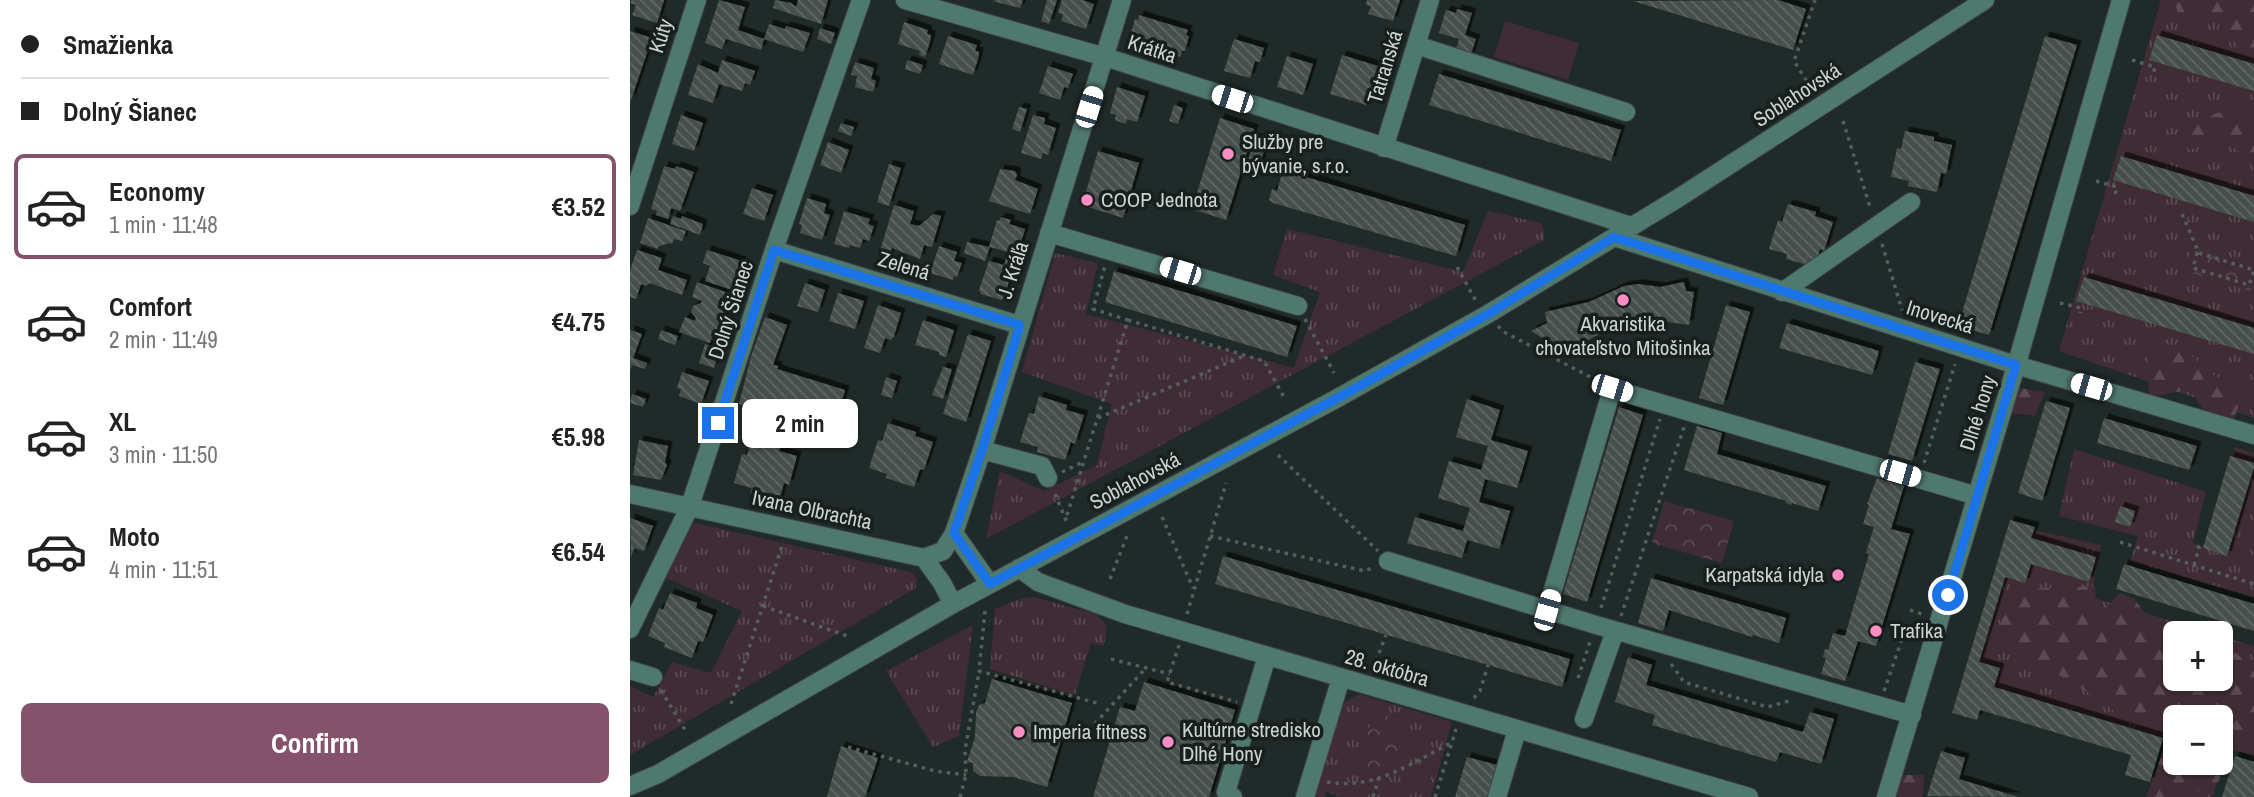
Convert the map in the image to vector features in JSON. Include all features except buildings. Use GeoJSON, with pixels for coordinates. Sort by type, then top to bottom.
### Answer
{"type":"FeatureCollection","features":[{"type":"Feature","properties":{"kind":"street","name":"Kúty"},"geometry":{"type":"LineString","coordinates":[[630,206],[697,0]]}},
{"type":"Feature","properties":{"kind":"street","name":"Dolný Šianec"},"geometry":{"type":"LineString","coordinates":[[630,629],[690,506],[774,250],[861,0]]}},
{"type":"Feature","properties":{"kind":"street","name":"Krátka"},"geometry":{"type":"LineString","coordinates":[[905,0],[1105,57],[1384,148]]}},
{"type":"Feature","properties":{"kind":"street","name":"J. Kráľa"},"geometry":{"type":"LineString","coordinates":[[924,558],[943,551],[954,533],[1122,0]]}},
{"type":"Feature","properties":{"kind":"street","name":"Tatranská"},"geometry":{"type":"LineString","coordinates":[[1384,148],[1430,0]]}},
{"type":"Feature","properties":{"kind":"street","name":"Soblahovská"},"geometry":{"type":"LineString","coordinates":[[630,786],[659,774],[953,604],[1334,400],[1488,314],[1614,237],[1985,0]]}},
{"type":"Feature","properties":{"kind":"street","name":"Dlhé hony"},"geometry":{"type":"LineString","coordinates":[[1886,797],[2016,365],[2121,0]]}},
{"type":"Feature","properties":{"kind":"street"},"geometry":{"type":"LineString","coordinates":[[1416,45],[1626,112]]}},
{"type":"Feature","properties":{"kind":"street"},"geometry":{"type":"LineString","coordinates":[[1384,148],[1631,226]]}},
{"type":"Feature","properties":{"kind":"street"},"geometry":{"type":"LineString","coordinates":[[1782,292],[1911,202]]}},
{"type":"Feature","properties":{"kind":"street"},"geometry":{"type":"LineString","coordinates":[[1049,233],[1298,306]]}},
{"type":"Feature","properties":{"kind":"street","name":"Inovecká"},"geometry":{"type":"LineString","coordinates":[[1614,237],[1961,348],[2254,435]]}},
{"type":"Feature","properties":{"kind":"street","name":"Zelená"},"geometry":{"type":"LineString","coordinates":[[774,250],[1020,325]]}},
{"type":"Feature","properties":{"kind":"street"},"geometry":{"type":"LineString","coordinates":[[1547,610],[1612,388],[1977,496]]}},
{"type":"Feature","properties":{"kind":"street"},"geometry":{"type":"LineString","coordinates":[[982,450],[1042,466],[1048,478]]}},
{"type":"Feature","properties":{"kind":"street","name":"Ivana Olbrachta"},"geometry":{"type":"LineString","coordinates":[[630,494],[924,558]]}},
{"type":"Feature","properties":{"kind":"street"},"geometry":{"type":"LineString","coordinates":[[954,533],[990,584]]}},
{"type":"Feature","properties":{"kind":"street"},"geometry":{"type":"LineString","coordinates":[[924,558],[953,604]]}},
{"type":"Feature","properties":{"kind":"street"},"geometry":{"type":"LineString","coordinates":[[1388,561],[1615,631],[1912,715]]}},
{"type":"Feature","properties":{"kind":"street","name":"28. októbra"},"geometry":{"type":"LineString","coordinates":[[1019,568],[1038,582],[1112,609],[1749,797]]}},
{"type":"Feature","properties":{"kind":"street"},"geometry":{"type":"LineString","coordinates":[[1584,719],[1615,631]]}},
{"type":"Feature","properties":{"kind":"street"},"geometry":{"type":"LineString","coordinates":[[1233,797],[1226,792],[1268,656]]}},
{"type":"Feature","properties":{"kind":"street"},"geometry":{"type":"LineString","coordinates":[[630,670],[653,677]]}},
{"type":"Feature","properties":{"kind":"street"},"geometry":{"type":"LineString","coordinates":[[1305,797],[1341,678]]}},
{"type":"Feature","properties":{"kind":"street"},"geometry":{"type":"LineString","coordinates":[[1497,797],[1517,730]]}},
{"type":"Feature","properties":{"kind":"street","name":"Soblahovská"},"geometry":{"type":"LineString","coordinates":[[632,797],[659,774]]}},
{"type":"Feature","properties":{"kind":"path"},"geometry":{"type":"LineString","coordinates":[[1811,88],[1794,61],[1815,0]]}},
{"type":"Feature","properties":{"kind":"path"},"geometry":{"type":"LineString","coordinates":[[2132,60],[2155,67],[2153,75]]}},
{"type":"Feature","properties":{"kind":"path"},"geometry":{"type":"LineString","coordinates":[[2096,181],[2117,187],[2115,195]]}},
{"type":"Feature","properties":{"kind":"path"},"geometry":{"type":"LineString","coordinates":[[2182,215],[2199,253],[2254,270],[2249,285],[2193,268],[2199,253]]}},
{"type":"Feature","properties":{"kind":"path"},"geometry":{"type":"LineString","coordinates":[[1110,249],[1093,309],[1264,362],[1285,399]]}},
{"type":"Feature","properties":{"kind":"path"},"geometry":{"type":"LineString","coordinates":[[1457,267],[1480,305]]}},
{"type":"Feature","properties":{"kind":"path"},"geometry":{"type":"LineString","coordinates":[[2060,303],[2081,308],[2080,313]]}},
{"type":"Feature","properties":{"kind":"path"},"geometry":{"type":"LineString","coordinates":[[1298,306],[1334,373]]}},
{"type":"Feature","properties":{"kind":"path"},"geometry":{"type":"LineString","coordinates":[[1068,515],[1128,320]]}},
{"type":"Feature","properties":{"kind":"path"},"geometry":{"type":"LineString","coordinates":[[1504,332],[1612,388]]}},
{"type":"Feature","properties":{"kind":"path"},"geometry":{"type":"LineString","coordinates":[[1919,478],[1961,348]]}},
{"type":"Feature","properties":{"kind":"path"},"geometry":{"type":"LineString","coordinates":[[1098,418],[1246,356]]}},
{"type":"Feature","properties":{"kind":"path"},"geometry":{"type":"LineString","coordinates":[[1575,688],[1664,404]]}},
{"type":"Feature","properties":{"kind":"path"},"geometry":{"type":"LineString","coordinates":[[1615,631],[1689,412]]}},
{"type":"Feature","properties":{"kind":"path"},"geometry":{"type":"LineString","coordinates":[[1210,536],[1365,571],[1388,561],[1278,455]]}},
{"type":"Feature","properties":{"kind":"path"},"geometry":{"type":"LineString","coordinates":[[1189,608],[1226,483]]}},
{"type":"Feature","properties":{"kind":"path"},"geometry":{"type":"LineString","coordinates":[[1163,517],[1194,590]]}},
{"type":"Feature","properties":{"kind":"path"},"geometry":{"type":"LineString","coordinates":[[731,704],[788,528]]}},
{"type":"Feature","properties":{"kind":"path"},"geometry":{"type":"LineString","coordinates":[[1110,579],[1127,536]]}},
{"type":"Feature","properties":{"kind":"path"},"geometry":{"type":"LineString","coordinates":[[2120,542],[2254,584]]}},
{"type":"Feature","properties":{"kind":"path"},"geometry":{"type":"LineString","coordinates":[[2194,565],[2199,548],[2195,542]]}},
{"type":"Feature","properties":{"kind":"path"},"geometry":{"type":"LineString","coordinates":[[763,606],[846,636]]}},
{"type":"Feature","properties":{"kind":"path"},"geometry":{"type":"LineString","coordinates":[[960,797],[966,775],[965,750],[979,671],[985,611]]}},
{"type":"Feature","properties":{"kind":"path"},"geometry":{"type":"LineString","coordinates":[[1879,706],[1904,633]]}},
{"type":"Feature","properties":{"kind":"path"},"geometry":{"type":"LineString","coordinates":[[1372,675],[1386,635]]}},
{"type":"Feature","properties":{"kind":"path"},"geometry":{"type":"LineString","coordinates":[[1180,641],[1167,682],[1253,706]]}},
{"type":"Feature","properties":{"kind":"path"},"geometry":{"type":"LineString","coordinates":[[1655,642],[1684,682],[1767,707],[1825,691]]}},
{"type":"Feature","properties":{"kind":"path"},"geometry":{"type":"LineString","coordinates":[[1111,659],[1170,674]]}},
{"type":"Feature","properties":{"kind":"path"},"geometry":{"type":"LineString","coordinates":[[1089,730],[1146,668]]}},
{"type":"Feature","properties":{"kind":"path"},"geometry":{"type":"LineString","coordinates":[[979,671],[1097,704]]}},
{"type":"Feature","properties":{"kind":"path"},"geometry":{"type":"LineString","coordinates":[[653,677],[685,730]]}},
{"type":"Feature","properties":{"kind":"path"},"geometry":{"type":"LineString","coordinates":[[1318,781],[1351,783],[1379,777],[1406,768],[1452,742]]}},
{"type":"Feature","properties":{"kind":"path"},"geometry":{"type":"LineString","coordinates":[[848,747],[935,771],[966,775]]}},
{"type":"Feature","properties":{"kind":"path"},"geometry":{"type":"LineString","coordinates":[[1373,797],[1379,777]]}},
{"type":"Feature","properties":{"kind":"green space"},"geometry":{"type":"Polygon","coordinates":[[[2161,0],[2254,0],[2254,418],[2059,351],[2161,0]]]}},
{"type":"Feature","properties":{"kind":"green space"},"geometry":{"type":"Polygon","coordinates":[[[2174,0],[2254,0],[2254,51],[2244,53],[2211,14],[2181,23],[2174,0]]]}},
{"type":"Feature","properties":{"kind":"green space"},"geometry":{"type":"Polygon","coordinates":[[[1505,21],[1579,43],[1568,80],[1494,57],[1505,21]]]}},
{"type":"Feature","properties":{"kind":"green space"},"geometry":{"type":"Polygon","coordinates":[[[2238,107],[2254,122],[2254,164],[2222,138],[2189,150],[2178,125],[2238,107]]]}},
{"type":"Feature","properties":{"kind":"green space"},"geometry":{"type":"Polygon","coordinates":[[[1488,211],[1541,223],[1544,240],[986,539],[1000,471],[1044,491],[1097,465],[1112,404],[1022,372],[1055,253],[1098,263],[1086,314],[1294,368],[1320,292],[1273,275],[1287,229],[1463,272],[1488,211]]]}},
{"type":"Feature","properties":{"kind":"green space"},"geometry":{"type":"Polygon","coordinates":[[[2192,247],[2254,266],[2250,291],[2185,271],[2192,247]]]}},
{"type":"Feature","properties":{"kind":"green space"},"geometry":{"type":"Polygon","coordinates":[[[2184,349],[2210,373],[2243,390],[2234,420],[2203,409],[2189,390],[2149,397],[2147,351],[2184,349]]]}},
{"type":"Feature","properties":{"kind":"green space"},"geometry":{"type":"Polygon","coordinates":[[[2014,387],[2045,392],[2035,416],[2005,412],[2014,387]]]}},
{"type":"Feature","properties":{"kind":"green space"},"geometry":{"type":"Polygon","coordinates":[[[2235,447],[2254,453],[2254,597],[2130,562],[2138,536],[2059,516],[2074,449],[2206,492],[2193,543],[2206,547],[2235,447]]]}},
{"type":"Feature","properties":{"kind":"green space"},"geometry":{"type":"Polygon","coordinates":[[[1664,501],[1734,521],[1722,563],[1652,543],[1664,501]]]}},
{"type":"Feature","properties":{"kind":"green space"},"geometry":{"type":"Polygon","coordinates":[[[691,522],[911,572],[917,578],[916,588],[630,755],[630,686],[653,697],[672,662],[711,673],[742,611],[666,578],[691,522]]]}},
{"type":"Feature","properties":{"kind":"green space"},"geometry":{"type":"Polygon","coordinates":[[[2020,527],[2101,545],[2091,597],[2172,621],[2163,621],[2163,691],[2233,691],[2233,640],[2254,646],[2254,756],[2233,750],[2233,705],[2163,705],[2163,738],[1971,686],[2020,527]]]}},
{"type":"Feature","properties":{"kind":"green space"},"geometry":{"type":"Polygon","coordinates":[[[2095,586],[2097,616],[2120,593],[2134,599],[2163,633],[2163,691],[2233,691],[2233,650],[2245,661],[2254,662],[2254,740],[2233,752],[2233,705],[2163,705],[2163,711],[2123,720],[2105,703],[2061,676],[2033,666],[2007,643],[2000,624],[2005,590],[2095,586]]]}},
{"type":"Feature","properties":{"kind":"green space"},"geometry":{"type":"Polygon","coordinates":[[[1033,597],[1096,614],[1107,626],[1104,646],[1091,643],[1075,695],[990,669],[995,609],[1033,597]]]}},
{"type":"Feature","properties":{"kind":"green space"},"geometry":{"type":"Polygon","coordinates":[[[973,625],[959,736],[933,747],[886,671],[973,625]]]}},
{"type":"Feature","properties":{"kind":"green space"},"geometry":{"type":"Polygon","coordinates":[[[1359,694],[1452,722],[1431,797],[1341,797],[1326,792],[1325,797],[1313,797],[1342,704],[1359,694]]]}},
{"type":"Feature","properties":{"kind":"green space"},"geometry":{"type":"Polygon","coordinates":[[[1374,712],[1406,722],[1393,771],[1354,778],[1374,712]]]}},
{"type":"Feature","properties":{"kind":"green space"},"geometry":{"type":"Polygon","coordinates":[[[2163,752],[2163,775],[2222,775],[2217,784],[2182,797],[2146,797],[2163,752]]]}},
{"type":"Feature","properties":{"kind":"green space"},"geometry":{"type":"Polygon","coordinates":[[[1900,775],[1924,775],[1923,797],[1897,797],[1900,775]]]}},
{"type":"Feature","properties":{"kind":"green space"},"geometry":{"type":"Polygon","coordinates":[[[2169,775],[2220,775],[2212,797],[2157,797],[2169,775]]]}},
{"type":"Feature","properties":{"kind":"place","name":"Služby pre bývanie, s.r.o."},"geometry":{"type":"Point","coordinates":[1228,154]}},
{"type":"Feature","properties":{"kind":"place","name":"COOP Jednota"},"geometry":{"type":"Point","coordinates":[1087,200]}},
{"type":"Feature","properties":{"kind":"place","name":"Akvaristika chovateľstvo Mitošinka"},"geometry":{"type":"Point","coordinates":[1623,300]}},
{"type":"Feature","properties":{"kind":"place","name":"Karpatská idyla"},"geometry":{"type":"Point","coordinates":[1838,575]}},
{"type":"Feature","properties":{"kind":"place","name":"Trafika"},"geometry":{"type":"Point","coordinates":[1876,631]}},
{"type":"Feature","properties":{"kind":"place","name":"Imperia fitness"},"geometry":{"type":"Point","coordinates":[1019,732]}},
{"type":"Feature","properties":{"kind":"place","name":"Kultúrne stredisko Dlhé Hony"},"geometry":{"type":"Point","coordinates":[1168,742]}},
{"type":"Feature","properties":{"kind":"route"},"geometry":{"type":"LineString","coordinates":[[718,423],[774,250],[1020,325],[954,533],[990,584],[1356,388],[1488,314],[1614,237],[2016,365],[1948,595]]}}]}
